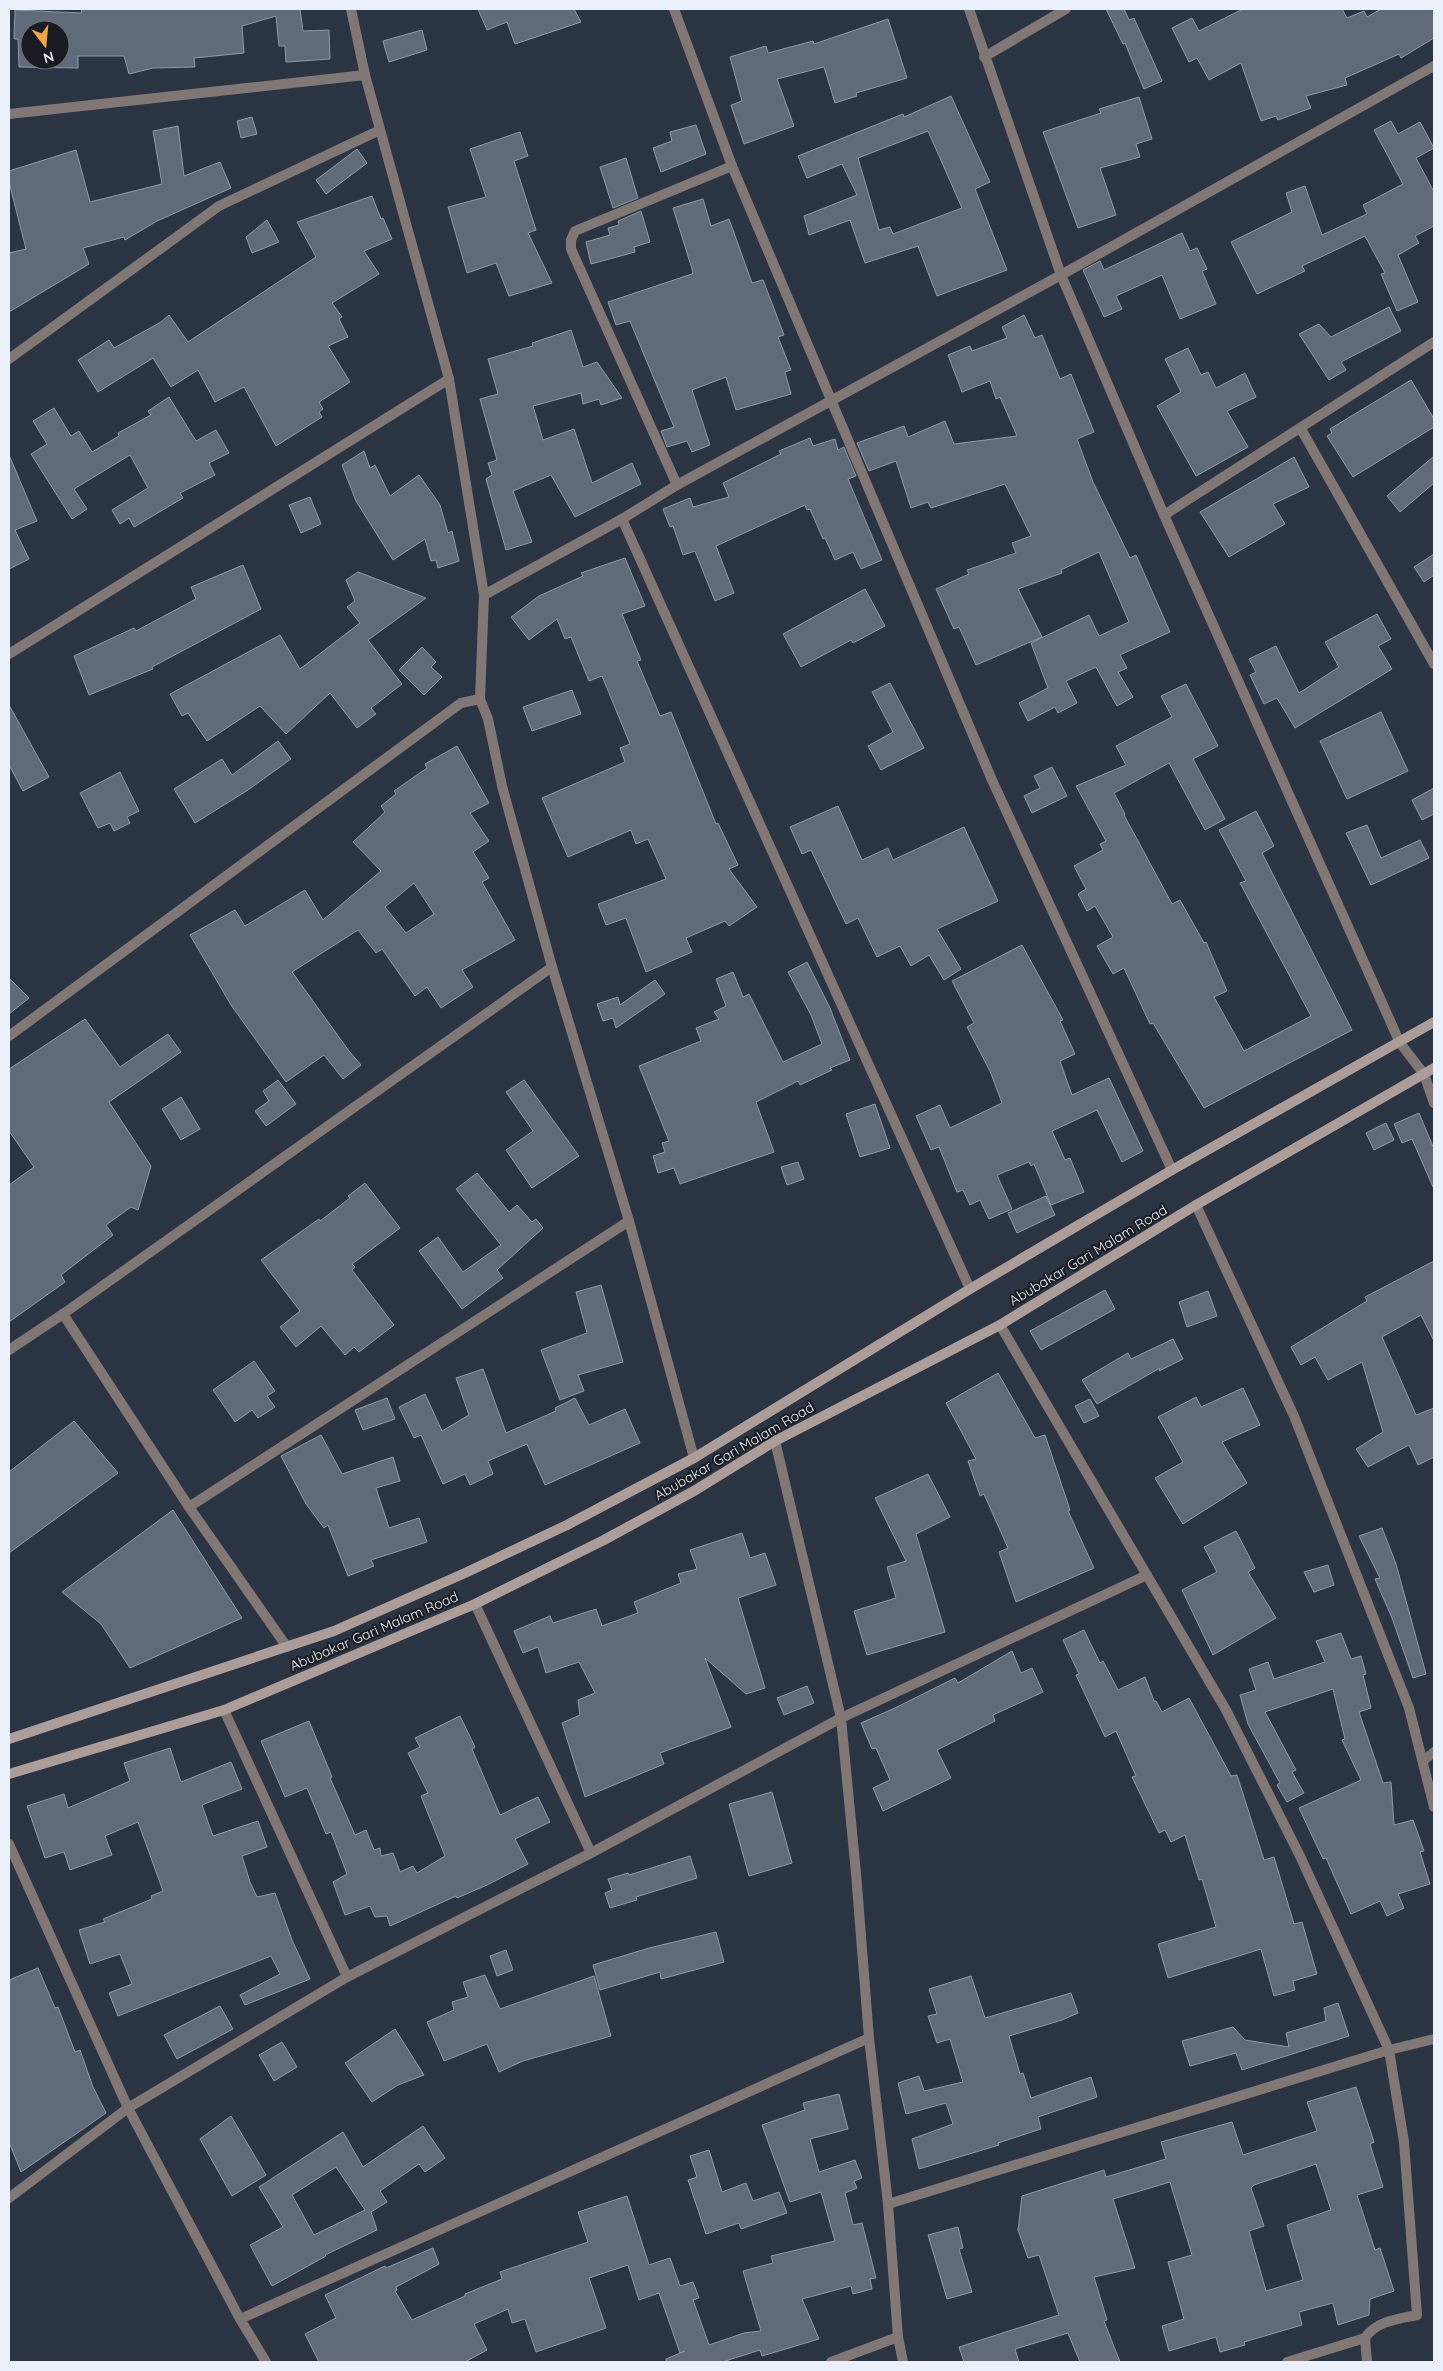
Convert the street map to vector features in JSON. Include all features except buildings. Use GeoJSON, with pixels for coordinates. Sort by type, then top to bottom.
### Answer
{"type":"FeatureCollection","features":[{"type":"Feature","properties":{"kind":"street"},"geometry":{"type":"LineString","coordinates":[[351,9],[365,75],[449,379],[484,595],[480,699],[488,719],[502,786],[552,967],[629,1221],[694,1458]]}},
{"type":"Feature","properties":{"kind":"street"},"geometry":{"type":"LineString","coordinates":[[674,9],[732,166],[833,400],[992,780],[1172,1170]]}},
{"type":"Feature","properties":{"kind":"street"},"geometry":{"type":"LineString","coordinates":[[969,9],[1061,276],[1164,515],[1400,1043],[1424,1074],[1434,1103]]}},
{"type":"Feature","properties":{"kind":"street"},"geometry":{"type":"LineString","coordinates":[[984,56],[1066,9]]}},
{"type":"Feature","properties":{"kind":"street"},"geometry":{"type":"LineString","coordinates":[[484,595],[622,519],[677,485],[1061,276],[1434,66]]}},
{"type":"Feature","properties":{"kind":"street"},"geometry":{"type":"LineString","coordinates":[[9,114],[365,75]]}},
{"type":"Feature","properties":{"kind":"street"},"geometry":{"type":"LineString","coordinates":[[9,359],[219,206],[380,130]]}},
{"type":"Feature","properties":{"kind":"street"},"geometry":{"type":"LineString","coordinates":[[677,485],[571,249],[571,240],[575,231],[732,166]]}},
{"type":"Feature","properties":{"kind":"street"},"geometry":{"type":"LineString","coordinates":[[1164,515],[1434,342]]}},
{"type":"Feature","properties":{"kind":"street"},"geometry":{"type":"LineString","coordinates":[[9,654],[449,379]]}},
{"type":"Feature","properties":{"kind":"street"},"geometry":{"type":"LineString","coordinates":[[1301,429],[1434,664]]}},
{"type":"Feature","properties":{"kind":"street"},"geometry":{"type":"LineString","coordinates":[[622,519],[970,1289]]}},
{"type":"Feature","properties":{"kind":"street"},"geometry":{"type":"LineString","coordinates":[[9,1036],[461,702],[480,699]]}},
{"type":"Feature","properties":{"kind":"street"},"geometry":{"type":"LineString","coordinates":[[9,1350],[63,1314],[552,967]]}},
{"type":"Feature","properties":{"kind":"street"},"geometry":{"type":"LineString","coordinates":[[9,1739],[334,1631],[567,1525],[694,1458],[970,1289],[1172,1170],[1400,1043],[1434,1022]]}},
{"type":"Feature","properties":{"kind":"street","name":"Abubakar Gari Malam Road"},"geometry":{"type":"LineString","coordinates":[[9,1774],[224,1710],[476,1604],[620,1531],[694,1490],[775,1441],[1000,1325],[1196,1206],[1434,1068]]}},
{"type":"Feature","properties":{"kind":"street"},"geometry":{"type":"LineString","coordinates":[[1196,1206],[1294,1416],[1409,1708],[1434,1807]]}},
{"type":"Feature","properties":{"kind":"street"},"geometry":{"type":"LineString","coordinates":[[189,1507],[629,1221]]}},
{"type":"Feature","properties":{"kind":"street"},"geometry":{"type":"LineString","coordinates":[[63,1314],[189,1507],[287,1647]]}},
{"type":"Feature","properties":{"kind":"street"},"geometry":{"type":"LineString","coordinates":[[1000,1325],[1235,1727],[1300,1856],[1389,2050],[1404,2142],[1417,2315],[1381,2324],[1370,2330],[1365,2338],[1367,2362]]}},
{"type":"Feature","properties":{"kind":"street"},"geometry":{"type":"LineString","coordinates":[[775,1441],[841,1718],[869,2038],[888,2204],[898,2337],[903,2362]]}},
{"type":"Feature","properties":{"kind":"street"},"geometry":{"type":"LineString","coordinates":[[9,2198],[128,2108],[347,1977],[591,1853],[841,1718],[1147,1575]]}},
{"type":"Feature","properties":{"kind":"street"},"geometry":{"type":"LineString","coordinates":[[476,1604],[591,1853]]}},
{"type":"Feature","properties":{"kind":"street"},"geometry":{"type":"LineString","coordinates":[[224,1710],[347,1977]]}},
{"type":"Feature","properties":{"kind":"street"},"geometry":{"type":"LineString","coordinates":[[1423,1761],[1434,1752]]}},
{"type":"Feature","properties":{"kind":"street"},"geometry":{"type":"LineString","coordinates":[[9,1844],[128,2108],[240,2319],[266,2362]]}},
{"type":"Feature","properties":{"kind":"street"},"geometry":{"type":"LineString","coordinates":[[240,2319],[869,2038]]}},
{"type":"Feature","properties":{"kind":"street"},"geometry":{"type":"LineString","coordinates":[[888,2204],[1389,2050],[1434,2039]]}},
{"type":"Feature","properties":{"kind":"street"},"geometry":{"type":"LineString","coordinates":[[831,2362],[898,2337]]}},
{"type":"Feature","properties":{"kind":"street"},"geometry":{"type":"LineString","coordinates":[[1287,2362],[1365,2338]]}}]}
